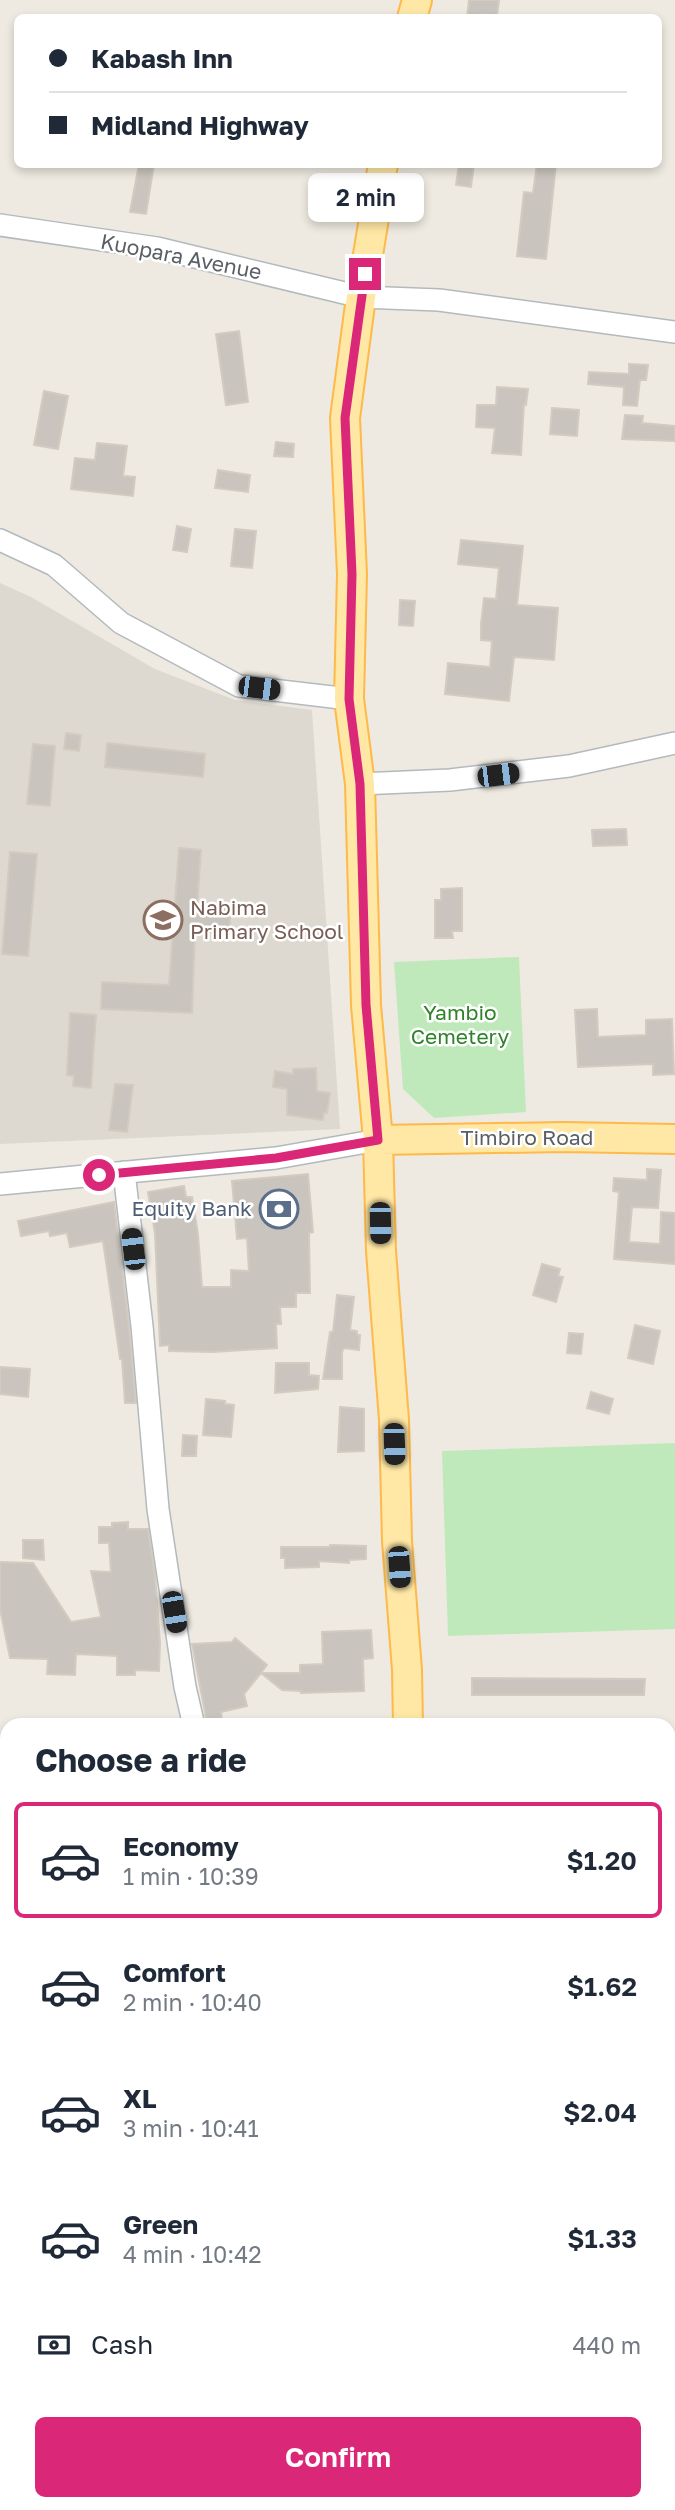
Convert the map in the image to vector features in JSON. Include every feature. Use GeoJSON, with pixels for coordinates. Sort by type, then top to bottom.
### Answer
{"type":"FeatureCollection","features":[{"type":"Feature","properties":{"kind":"main road"},"geometry":{"type":"LineString","coordinates":[[382,168],[345,418],[352,574],[349,699],[360,784],[366,1005],[378,1140],[381,1251],[394,1420],[397,1541],[408,1718]]}},
{"type":"Feature","properties":{"kind":"main road","name":"Timbiro Road"},"geometry":{"type":"LineString","coordinates":[[378,1140],[564,1136],[675,1139]]}},
{"type":"Feature","properties":{"kind":"street","name":"Kuopara Avenue"},"geometry":{"type":"LineString","coordinates":[[0,225],[157,248],[361,297],[439,300],[675,332]]}},
{"type":"Feature","properties":{"kind":"street"},"geometry":{"type":"LineString","coordinates":[[0,540],[54,565],[121,623],[239,686],[349,699]]}},
{"type":"Feature","properties":{"kind":"street"},"geometry":{"type":"LineString","coordinates":[[360,784],[450,780],[569,766],[675,743]]}},
{"type":"Feature","properties":{"kind":"street"},"geometry":{"type":"LineString","coordinates":[[0,1184],[276,1158],[378,1140]]}},
{"type":"Feature","properties":{"kind":"street"},"geometry":{"type":"LineString","coordinates":[[124,1172],[142,1326],[158,1509],[192,1718]]}},
{"type":"Feature","properties":{"kind":"shaded area","name":"Nabima Primary School"},"geometry":{"type":"Polygon","coordinates":[[[0,583],[31,597],[155,669],[235,700],[312,710],[340,1129],[0,1144],[0,583]]]}},
{"type":"Feature","properties":{"kind":"green space","name":"Yambio Cemetery"},"geometry":{"type":"Polygon","coordinates":[[[519,957],[526,1112],[434,1118],[403,1089],[394,962],[519,957]]]}},
{"type":"Feature","properties":{"kind":"green space"},"geometry":{"type":"Polygon","coordinates":[[[675,1443],[675,1629],[448,1636],[442,1451],[675,1443]]]}},
{"type":"Feature","properties":{"kind":"building"},"geometry":{"type":"Polygon","coordinates":[[[469,0],[499,0],[497,14],[467,14],[469,0]]]}},
{"type":"Feature","properties":{"kind":"building"},"geometry":{"type":"Polygon","coordinates":[[[138,168],[153,168],[146,214],[130,212],[138,168]]]}},
{"type":"Feature","properties":{"kind":"building"},"geometry":{"type":"Polygon","coordinates":[[[458,168],[473,168],[471,187],[456,185],[458,168]]]}},
{"type":"Feature","properties":{"kind":"building"},"geometry":{"type":"Polygon","coordinates":[[[536,168],[556,168],[546,259],[517,256],[524,192],[533,193],[536,168]]]}},
{"type":"Feature","properties":{"kind":"building"},"geometry":{"type":"Polygon","coordinates":[[[239,331],[248,402],[226,405],[216,334],[239,331]]]}},
{"type":"Feature","properties":{"kind":"building"},"geometry":{"type":"Polygon","coordinates":[[[629,364],[648,365],[646,380],[640,380],[637,406],[623,405],[624,387],[588,384],[589,372],[629,374],[629,364]]]}},
{"type":"Feature","properties":{"kind":"building"},"geometry":{"type":"Polygon","coordinates":[[[497,387],[528,389],[526,405],[524,404],[521,455],[492,453],[495,428],[476,427],[477,405],[496,405],[497,387]]]}},
{"type":"Feature","properties":{"kind":"building"},"geometry":{"type":"Polygon","coordinates":[[[44,391],[68,396],[58,449],[34,445],[44,391]]]}},
{"type":"Feature","properties":{"kind":"building"},"geometry":{"type":"Polygon","coordinates":[[[552,408],[579,410],[577,436],[550,434],[552,408]]]}},
{"type":"Feature","properties":{"kind":"building"},"geometry":{"type":"Polygon","coordinates":[[[625,415],[643,416],[642,423],[675,426],[675,441],[622,439],[625,415]]]}},
{"type":"Feature","properties":{"kind":"building"},"geometry":{"type":"Polygon","coordinates":[[[276,442],[294,444],[293,457],[274,456],[276,442]]]}},
{"type":"Feature","properties":{"kind":"building"},"geometry":{"type":"Polygon","coordinates":[[[97,443],[127,446],[123,476],[135,477],[133,496],[71,489],[75,458],[95,460],[97,443]]]}},
{"type":"Feature","properties":{"kind":"building"},"geometry":{"type":"Polygon","coordinates":[[[218,470],[250,475],[248,492],[215,488],[218,470]]]}},
{"type":"Feature","properties":{"kind":"building"},"geometry":{"type":"Polygon","coordinates":[[[177,526],[191,529],[187,552],[173,550],[177,526]]]}},
{"type":"Feature","properties":{"kind":"building"},"geometry":{"type":"Polygon","coordinates":[[[235,529],[256,531],[252,568],[231,566],[235,529]]]}},
{"type":"Feature","properties":{"kind":"building"},"geometry":{"type":"Polygon","coordinates":[[[461,540],[523,546],[517,605],[558,608],[554,660],[514,657],[509,701],[445,694],[448,663],[490,667],[492,641],[481,640],[481,624],[484,598],[496,599],[499,568],[458,564],[461,540]]]}},
{"type":"Feature","properties":{"kind":"building"},"geometry":{"type":"Polygon","coordinates":[[[400,600],[415,601],[413,626],[399,625],[400,600]]]}},
{"type":"Feature","properties":{"kind":"building"},"geometry":{"type":"Polygon","coordinates":[[[66,733],[81,735],[79,751],[64,749],[66,733]]]}},
{"type":"Feature","properties":{"kind":"building"},"geometry":{"type":"Polygon","coordinates":[[[107,743],[205,754],[203,777],[105,767],[107,743]]]}},
{"type":"Feature","properties":{"kind":"building"},"geometry":{"type":"Polygon","coordinates":[[[33,744],[55,746],[50,806],[27,804],[33,744]]]}},
{"type":"Feature","properties":{"kind":"building"},"geometry":{"type":"Polygon","coordinates":[[[626,829],[627,845],[593,846],[592,830],[626,829]]]}},
{"type":"Feature","properties":{"kind":"building"},"geometry":{"type":"Polygon","coordinates":[[[179,848],[201,850],[197,908],[231,909],[229,933],[195,931],[192,1013],[101,1009],[102,982],[169,985],[179,848]]]}},
{"type":"Feature","properties":{"kind":"building"},"geometry":{"type":"Polygon","coordinates":[[[10,852],[37,854],[28,956],[2,954],[10,852]]]}},
{"type":"Feature","properties":{"kind":"building"},"geometry":{"type":"Polygon","coordinates":[[[462,888],[462,931],[452,931],[453,938],[435,938],[435,900],[441,900],[441,889],[462,888]]]}},
{"type":"Feature","properties":{"kind":"building"},"geometry":{"type":"Polygon","coordinates":[[[597,1009],[598,1037],[646,1035],[646,1020],[672,1019],[674,1074],[653,1075],[653,1064],[578,1067],[575,1010],[597,1009]]]}},
{"type":"Feature","properties":{"kind":"building"},"geometry":{"type":"Polygon","coordinates":[[[70,1013],[96,1015],[91,1088],[73,1086],[74,1076],[67,1075],[70,1013]]]}},
{"type":"Feature","properties":{"kind":"building"},"geometry":{"type":"Polygon","coordinates":[[[316,1068],[317,1091],[330,1093],[327,1113],[324,1113],[323,1120],[287,1115],[287,1089],[273,1087],[275,1071],[293,1074],[293,1069],[316,1068]]]}},
{"type":"Feature","properties":{"kind":"building"},"geometry":{"type":"Polygon","coordinates":[[[115,1084],[133,1085],[127,1132],[109,1130],[115,1084]]]}},
{"type":"Feature","properties":{"kind":"building"},"geometry":{"type":"Polygon","coordinates":[[[647,1169],[661,1170],[658,1208],[632,1207],[629,1242],[660,1244],[661,1212],[675,1213],[675,1264],[614,1259],[619,1192],[613,1191],[614,1178],[647,1180],[647,1169]]]}},
{"type":"Feature","properties":{"kind":"building"},"geometry":{"type":"Polygon","coordinates":[[[308,1174],[313,1232],[309,1233],[310,1293],[296,1293],[296,1307],[280,1307],[281,1324],[276,1324],[277,1348],[213,1352],[169,1351],[169,1345],[160,1346],[155,1233],[148,1192],[184,1186],[186,1197],[192,1197],[202,1287],[231,1287],[231,1270],[249,1271],[247,1238],[237,1239],[232,1181],[308,1174]]]}},
{"type":"Feature","properties":{"kind":"building"},"geometry":{"type":"Polygon","coordinates":[[[114,1202],[136,1403],[125,1403],[122,1359],[103,1241],[70,1247],[67,1233],[50,1236],[49,1231],[21,1236],[18,1221],[114,1202]]]}},
{"type":"Feature","properties":{"kind":"building"},"geometry":{"type":"Polygon","coordinates":[[[542,1264],[560,1269],[558,1276],[563,1277],[556,1302],[533,1295],[542,1264]]]}},
{"type":"Feature","properties":{"kind":"building"},"geometry":{"type":"Polygon","coordinates":[[[337,1295],[354,1297],[350,1330],[357,1331],[357,1335],[360,1335],[359,1350],[344,1348],[342,1379],[323,1379],[330,1332],[333,1332],[337,1295]]]}},
{"type":"Feature","properties":{"kind":"building"},"geometry":{"type":"Polygon","coordinates":[[[635,1325],[660,1331],[653,1364],[628,1358],[635,1325]]]}},
{"type":"Feature","properties":{"kind":"building"},"geometry":{"type":"Polygon","coordinates":[[[569,1333],[583,1334],[581,1354],[567,1353],[569,1333]]]}},
{"type":"Feature","properties":{"kind":"building"},"geometry":{"type":"Polygon","coordinates":[[[276,1363],[309,1363],[309,1375],[319,1376],[318,1389],[275,1393],[276,1363]]]}},
{"type":"Feature","properties":{"kind":"building"},"geometry":{"type":"Polygon","coordinates":[[[0,1367],[30,1369],[28,1397],[0,1394],[0,1367]]]}},
{"type":"Feature","properties":{"kind":"building"},"geometry":{"type":"Polygon","coordinates":[[[591,1392],[613,1399],[609,1414],[587,1408],[591,1392]]]}},
{"type":"Feature","properties":{"kind":"building"},"geometry":{"type":"Polygon","coordinates":[[[206,1399],[234,1405],[231,1437],[203,1435],[206,1399]]]}},
{"type":"Feature","properties":{"kind":"building"},"geometry":{"type":"Polygon","coordinates":[[[340,1407],[364,1409],[364,1451],[338,1452],[340,1407]]]}},
{"type":"Feature","properties":{"kind":"building"},"geometry":{"type":"Polygon","coordinates":[[[183,1435],[197,1436],[196,1456],[182,1456],[183,1435]]]}},
{"type":"Feature","properties":{"kind":"building"},"geometry":{"type":"Polygon","coordinates":[[[128,1522],[128,1529],[148,1529],[155,1574],[160,1643],[159,1671],[135,1670],[135,1675],[117,1675],[117,1656],[76,1654],[75,1675],[47,1674],[48,1659],[10,1658],[0,1609],[0,1562],[33,1563],[71,1622],[101,1617],[91,1571],[111,1572],[109,1543],[99,1543],[99,1527],[112,1527],[112,1523],[128,1522]]]}},
{"type":"Feature","properties":{"kind":"building"},"geometry":{"type":"Polygon","coordinates":[[[23,1540],[43,1540],[44,1560],[23,1558],[23,1540]]]}},
{"type":"Feature","properties":{"kind":"building"},"geometry":{"type":"Polygon","coordinates":[[[366,1546],[366,1559],[349,1560],[349,1563],[319,1561],[319,1567],[285,1568],[285,1558],[281,1558],[281,1547],[366,1546]]]}},
{"type":"Feature","properties":{"kind":"building"},"geometry":{"type":"Polygon","coordinates":[[[371,1630],[373,1658],[363,1659],[364,1691],[301,1693],[282,1690],[261,1673],[300,1673],[300,1665],[323,1664],[322,1632],[371,1630]]]}},
{"type":"Feature","properties":{"kind":"building"},"geometry":{"type":"Polygon","coordinates":[[[235,1638],[267,1665],[244,1694],[247,1706],[221,1712],[222,1718],[206,1718],[192,1644],[232,1642],[235,1638]]]}},
{"type":"Feature","properties":{"kind":"building"},"geometry":{"type":"Polygon","coordinates":[[[472,1678],[645,1679],[644,1695],[472,1695],[472,1678]]]}},
{"type":"Feature","properties":{"kind":"place","name":"Nabima Primary School"},"geometry":{"type":"Point","coordinates":[163,920]}},
{"type":"Feature","properties":{"kind":"place","name":"Equity Bank"},"geometry":{"type":"Point","coordinates":[279,1209]}},
{"type":"Feature","properties":{"kind":"route"},"geometry":{"type":"LineString","coordinates":[[99,1175],[276,1158],[378,1140],[366,1005],[360,784],[349,699],[352,574],[345,418],[365,274]]}}]}
